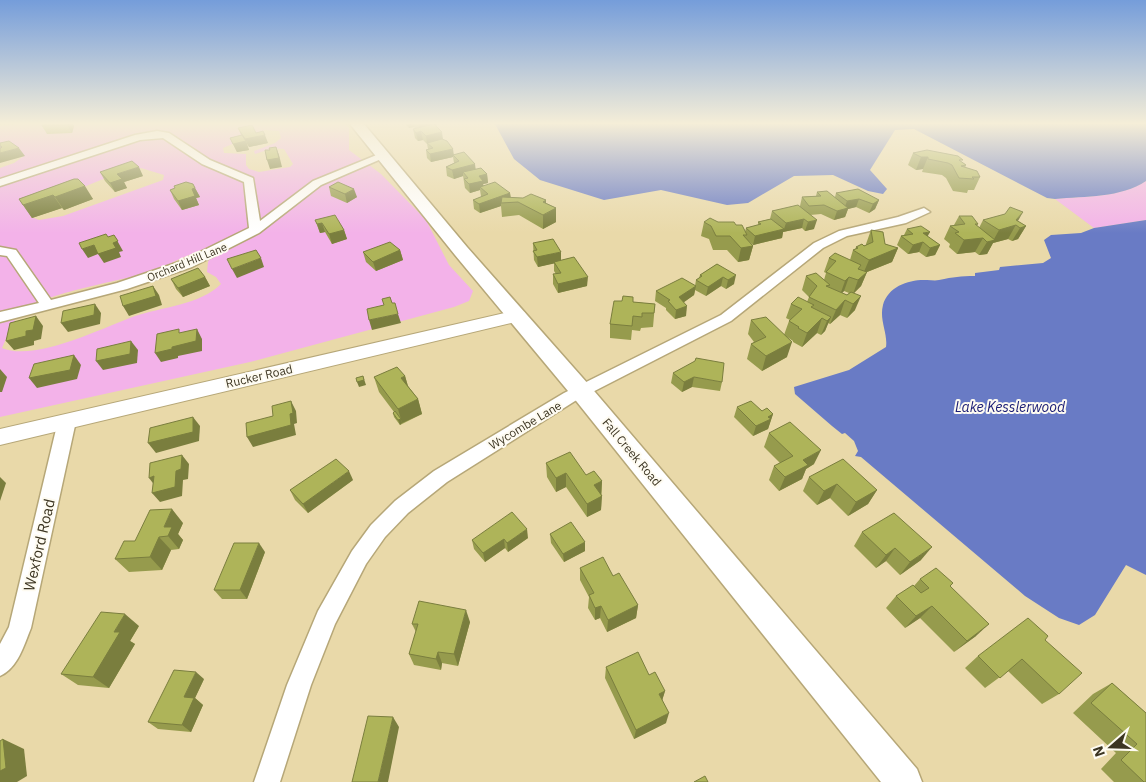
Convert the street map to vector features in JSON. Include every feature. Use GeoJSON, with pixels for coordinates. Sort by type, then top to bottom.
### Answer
{"type":"FeatureCollection","features":[{"type":"Feature","properties":{"kind":"main road","name":"Fall Creek Road"},"geometry":{"type":"LineString","coordinates":[[387,160],[461,251],[581,391],[904,782]]}},
{"type":"Feature","properties":{"kind":"street"},"geometry":{"type":"LineString","coordinates":[[0,183],[68,160]]}},
{"type":"Feature","properties":{"kind":"street"},"geometry":{"type":"LineString","coordinates":[[204,160],[247,178],[251,184],[255,230]]}},
{"type":"Feature","properties":{"kind":"street","name":"Orchard Hill Lane"},"geometry":{"type":"LineString","coordinates":[[0,317],[117,288],[162,274],[207,256],[255,230],[314,185],[372,160]]}},
{"type":"Feature","properties":{"kind":"street","name":"Wycombe Lane"},"geometry":{"type":"LineString","coordinates":[[266,782],[318,639],[347,579],[378,532],[398,510],[438,478],[581,391],[725,318],[754,300],[811,251],[827,240],[861,228],[909,220],[924,212]]}},
{"type":"Feature","properties":{"kind":"street"},"geometry":{"type":"LineString","coordinates":[[0,252],[12,253],[48,304]]}},
{"type":"Feature","properties":{"kind":"street","name":"Rucker Road"},"geometry":{"type":"LineString","coordinates":[[0,437],[518,316]]}},
{"type":"Feature","properties":{"kind":"street","name":"Wexford Road"},"geometry":{"type":"LineString","coordinates":[[0,664],[12,646],[20,628],[67,421]]}},
{"type":"Feature","properties":{"kind":"shaded area"},"geometry":{"type":"Polygon","coordinates":[[[18,160],[246,160],[249,169],[259,172],[290,167],[293,164],[291,160],[363,160],[381,174],[426,220],[449,265],[473,291],[469,301],[454,307],[250,362],[0,417],[0,168],[18,160]],[[141,168],[118,173],[37,206],[31,217],[39,220],[63,216],[163,180],[164,175],[141,168]],[[208,251],[192,254],[151,272],[61,294],[29,306],[17,317],[2,348],[16,351],[32,351],[50,347],[135,316],[202,297],[221,284],[216,277],[207,272],[208,262],[212,253],[208,251]]]}},
{"type":"Feature","properties":{"kind":"shaded area"},"geometry":{"type":"Polygon","coordinates":[[[1146,181],[1146,220],[1094,228],[1055,199],[1125,191],[1146,181]]]}},
{"type":"Feature","properties":{"kind":"water"},"geometry":{"type":"Polygon","coordinates":[[[516,160],[876,160],[870,170],[887,189],[883,194],[868,191],[833,175],[794,176],[748,203],[727,205],[661,190],[604,200],[540,180],[516,160]]]}},
{"type":"Feature","properties":{"kind":"water"},"geometry":{"type":"Polygon","coordinates":[[[975,160],[1146,160],[1146,181],[1136,187],[1125,191],[1090,196],[1047,198],[975,160]]]}},
{"type":"Feature","properties":{"kind":"water","name":"Lake Kesslerwood"},"geometry":{"type":"Polygon","coordinates":[[[1146,220],[1146,575],[1126,565],[1095,615],[1079,625],[1059,618],[1025,596],[861,457],[855,456],[858,451],[854,441],[845,433],[842,434],[795,394],[794,387],[849,370],[886,347],[882,316],[883,305],[886,298],[895,288],[907,282],[975,276],[975,273],[999,270],[1000,267],[1043,263],[1051,258],[1044,240],[1051,235],[1081,233],[1094,228],[1146,220]]]}},
{"type":"Feature","properties":{"kind":"building"},"geometry":{"type":"Polygon","coordinates":[[[472,160],[475,164],[452,170],[446,167],[459,161],[472,160]]]}},
{"type":"Feature","properties":{"kind":"building"},"geometry":{"type":"Polygon","coordinates":[[[935,160],[960,160],[966,165],[961,166],[977,171],[980,177],[972,177],[974,179],[959,178],[952,165],[935,160]]]}},
{"type":"Feature","properties":{"kind":"building"},"geometry":{"type":"Polygon","coordinates":[[[132,161],[139,167],[117,174],[122,179],[110,183],[100,172],[132,161]]]}},
{"type":"Feature","properties":{"kind":"building"},"geometry":{"type":"Polygon","coordinates":[[[481,168],[487,174],[479,176],[483,181],[469,184],[464,179],[468,178],[463,172],[481,168]]]}},
{"type":"Feature","properties":{"kind":"building"},"geometry":{"type":"Polygon","coordinates":[[[78,179],[85,186],[55,197],[53,195],[23,205],[19,199],[78,179]]]}},
{"type":"Feature","properties":{"kind":"building"},"geometry":{"type":"Polygon","coordinates":[[[186,182],[193,184],[195,188],[192,189],[195,196],[178,201],[170,190],[175,188],[174,186],[186,182]]]}},
{"type":"Feature","properties":{"kind":"building"},"geometry":{"type":"Polygon","coordinates":[[[338,182],[354,189],[345,194],[329,187],[338,182]]]}},
{"type":"Feature","properties":{"kind":"building"},"geometry":{"type":"Polygon","coordinates":[[[495,182],[510,193],[479,204],[473,200],[488,194],[480,187],[495,182]]]}},
{"type":"Feature","properties":{"kind":"building"},"geometry":{"type":"Polygon","coordinates":[[[858,189],[879,200],[873,204],[859,199],[847,201],[836,193],[858,189]]]}},
{"type":"Feature","properties":{"kind":"building"},"geometry":{"type":"Polygon","coordinates":[[[827,191],[848,208],[837,211],[824,205],[809,206],[802,197],[821,196],[817,192],[827,191]]]}},
{"type":"Feature","properties":{"kind":"building"},"geometry":{"type":"Polygon","coordinates":[[[531,194],[546,200],[543,202],[556,208],[543,215],[518,202],[501,203],[502,197],[523,198],[531,194]]]}},
{"type":"Feature","properties":{"kind":"building"},"geometry":{"type":"Polygon","coordinates":[[[798,205],[817,220],[808,222],[804,219],[786,223],[772,211],[798,205]]]}},
{"type":"Feature","properties":{"kind":"building"},"geometry":{"type":"Polygon","coordinates":[[[1010,207],[1023,212],[1016,220],[1026,226],[1020,228],[1016,225],[999,230],[983,220],[1005,214],[1010,207]]]}},
{"type":"Feature","properties":{"kind":"building"},"geometry":{"type":"Polygon","coordinates":[[[335,215],[344,230],[329,234],[322,223],[317,224],[315,220],[335,215]]]}},
{"type":"Feature","properties":{"kind":"building"},"geometry":{"type":"Polygon","coordinates":[[[959,216],[972,216],[978,224],[975,224],[995,240],[987,242],[983,238],[964,240],[955,233],[959,232],[950,226],[965,224],[959,216]]]}},
{"type":"Feature","properties":{"kind":"building"},"geometry":{"type":"Polygon","coordinates":[[[710,218],[718,222],[734,222],[736,225],[742,225],[747,235],[743,235],[753,246],[741,248],[730,236],[716,236],[711,226],[704,222],[710,218]]]}},
{"type":"Feature","properties":{"kind":"building"},"geometry":{"type":"Polygon","coordinates":[[[771,219],[784,229],[755,236],[746,228],[761,224],[758,222],[771,219]]]}},
{"type":"Feature","properties":{"kind":"building"},"geometry":{"type":"Polygon","coordinates":[[[921,226],[930,232],[923,233],[940,245],[930,248],[923,242],[913,245],[901,236],[913,234],[907,229],[921,226]]]}},
{"type":"Feature","properties":{"kind":"building"},"geometry":{"type":"Polygon","coordinates":[[[871,230],[883,232],[885,244],[898,248],[869,260],[853,250],[862,244],[864,246],[873,242],[871,230]]]}},
{"type":"Feature","properties":{"kind":"building"},"geometry":{"type":"Polygon","coordinates":[[[106,234],[108,237],[114,235],[118,241],[113,243],[116,248],[98,254],[94,245],[82,249],[79,243],[106,234]]]}},
{"type":"Feature","properties":{"kind":"building"},"geometry":{"type":"Polygon","coordinates":[[[553,239],[561,252],[537,257],[533,251],[537,250],[533,243],[553,239]]]}},
{"type":"Feature","properties":{"kind":"building"},"geometry":{"type":"Polygon","coordinates":[[[390,242],[400,250],[373,262],[363,252],[390,242]]]}},
{"type":"Feature","properties":{"kind":"building"},"geometry":{"type":"Polygon","coordinates":[[[256,250],[261,258],[232,269],[227,259],[256,250]]]}},
{"type":"Feature","properties":{"kind":"building"},"geometry":{"type":"Polygon","coordinates":[[[835,253],[861,265],[858,269],[867,272],[858,280],[849,277],[845,281],[826,272],[836,261],[829,258],[835,253]]]}},
{"type":"Feature","properties":{"kind":"building"},"geometry":{"type":"Polygon","coordinates":[[[574,257],[588,277],[558,284],[553,274],[561,273],[554,262],[574,257]]]}},
{"type":"Feature","properties":{"kind":"building"},"geometry":{"type":"Polygon","coordinates":[[[717,264],[736,275],[728,280],[723,277],[708,287],[696,280],[702,276],[700,275],[717,264]]]}},
{"type":"Feature","properties":{"kind":"building"},"geometry":{"type":"Polygon","coordinates":[[[198,268],[205,277],[178,288],[171,279],[198,268]]]}},
{"type":"Feature","properties":{"kind":"building"},"geometry":{"type":"Polygon","coordinates":[[[816,273],[830,285],[826,286],[847,295],[851,292],[861,296],[853,304],[845,300],[836,310],[809,297],[817,286],[806,276],[816,273]]]}},
{"type":"Feature","properties":{"kind":"building"},"geometry":{"type":"Polygon","coordinates":[[[682,278],[696,286],[679,297],[687,306],[676,310],[668,301],[670,300],[656,291],[682,278]]]}},
{"type":"Feature","properties":{"kind":"building"},"geometry":{"type":"Polygon","coordinates":[[[153,286],[156,296],[123,306],[120,296],[153,286]]]}},
{"type":"Feature","properties":{"kind":"building"},"geometry":{"type":"Polygon","coordinates":[[[623,296],[633,297],[633,302],[655,304],[654,313],[642,313],[642,317],[633,316],[632,326],[610,324],[614,301],[622,301],[623,296]]]}},
{"type":"Feature","properties":{"kind":"building"},"geometry":{"type":"Polygon","coordinates":[[[390,297],[392,303],[395,303],[398,314],[369,320],[367,309],[384,305],[382,299],[390,297]]]}},
{"type":"Feature","properties":{"kind":"building"},"geometry":{"type":"Polygon","coordinates":[[[798,297],[814,305],[811,307],[831,317],[827,321],[822,318],[807,333],[798,328],[789,321],[802,309],[791,304],[798,297]]]}},
{"type":"Feature","properties":{"kind":"building"},"geometry":{"type":"Polygon","coordinates":[[[95,304],[94,315],[61,323],[63,311],[95,304]]]}},
{"type":"Feature","properties":{"kind":"building"},"geometry":{"type":"Polygon","coordinates":[[[36,316],[33,330],[26,331],[26,336],[6,341],[10,323],[36,316]]]}},
{"type":"Feature","properties":{"kind":"building"},"geometry":{"type":"Polygon","coordinates":[[[766,317],[792,342],[766,356],[751,344],[766,337],[751,320],[766,317]]]}},
{"type":"Feature","properties":{"kind":"building"},"geometry":{"type":"Polygon","coordinates":[[[179,329],[179,333],[197,329],[196,341],[155,353],[157,334],[179,329]]]}},
{"type":"Feature","properties":{"kind":"building"},"geometry":{"type":"Polygon","coordinates":[[[131,341],[130,354],[96,361],[97,349],[131,341]]]}},
{"type":"Feature","properties":{"kind":"building"},"geometry":{"type":"Polygon","coordinates":[[[74,355],[70,370],[29,378],[34,364],[74,355]]]}},
{"type":"Feature","properties":{"kind":"building"},"geometry":{"type":"Polygon","coordinates":[[[696,358],[724,363],[722,382],[694,377],[684,382],[673,373],[695,361],[696,358]]]}},
{"type":"Feature","properties":{"kind":"building"},"geometry":{"type":"Polygon","coordinates":[[[397,367],[405,376],[401,378],[418,399],[398,409],[374,377],[397,367]]]}},
{"type":"Feature","properties":{"kind":"building"},"geometry":{"type":"Polygon","coordinates":[[[363,376],[364,380],[357,382],[356,378],[363,376]]]}},
{"type":"Feature","properties":{"kind":"building"},"geometry":{"type":"Polygon","coordinates":[[[291,401],[293,413],[290,414],[291,425],[247,437],[246,423],[273,416],[272,406],[291,401]]]}},
{"type":"Feature","properties":{"kind":"building"},"geometry":{"type":"Polygon","coordinates":[[[751,401],[762,411],[767,408],[773,414],[768,417],[771,419],[756,426],[737,407],[751,401]]]}},
{"type":"Feature","properties":{"kind":"building"},"geometry":{"type":"Polygon","coordinates":[[[395,411],[401,419],[398,420],[393,413],[395,411]]]}},
{"type":"Feature","properties":{"kind":"building"},"geometry":{"type":"Polygon","coordinates":[[[193,417],[193,432],[148,443],[150,428],[193,417]]]}},
{"type":"Feature","properties":{"kind":"building"},"geometry":{"type":"Polygon","coordinates":[[[790,422],[821,450],[803,460],[808,465],[785,477],[774,466],[793,456],[769,433],[790,422]]]}},
{"type":"Feature","properties":{"kind":"building"},"geometry":{"type":"Polygon","coordinates":[[[570,452],[586,475],[594,471],[602,481],[594,485],[602,496],[587,504],[566,473],[556,478],[546,463],[570,452]]]}},
{"type":"Feature","properties":{"kind":"building"},"geometry":{"type":"Polygon","coordinates":[[[182,455],[181,469],[176,471],[175,487],[152,493],[154,476],[149,478],[150,463],[182,455]]]}},
{"type":"Feature","properties":{"kind":"building"},"geometry":{"type":"Polygon","coordinates":[[[336,459],[349,471],[303,504],[290,490],[336,459]]]}},
{"type":"Feature","properties":{"kind":"building"},"geometry":{"type":"Polygon","coordinates":[[[843,459],[877,490],[856,502],[837,484],[824,491],[809,477],[843,459]]]}},
{"type":"Feature","properties":{"kind":"building"},"geometry":{"type":"Polygon","coordinates":[[[172,509],[164,527],[172,527],[168,536],[159,537],[150,557],[115,559],[124,541],[135,541],[150,510],[172,509]]]}},
{"type":"Feature","properties":{"kind":"building"},"geometry":{"type":"Polygon","coordinates":[[[512,512],[527,529],[507,543],[504,539],[483,553],[472,540],[512,512]]]}},
{"type":"Feature","properties":{"kind":"building"},"geometry":{"type":"Polygon","coordinates":[[[894,513],[932,547],[910,562],[895,548],[886,555],[862,532],[894,513]]]}},
{"type":"Feature","properties":{"kind":"building"},"geometry":{"type":"Polygon","coordinates":[[[571,522],[585,542],[563,554],[550,534],[571,522]]]}},
{"type":"Feature","properties":{"kind":"building"},"geometry":{"type":"Polygon","coordinates":[[[234,543],[259,543],[240,590],[214,590],[234,543]]]}},
{"type":"Feature","properties":{"kind":"building"},"geometry":{"type":"Polygon","coordinates":[[[603,557],[613,576],[619,573],[638,605],[608,620],[601,606],[595,608],[589,595],[594,593],[580,568],[603,557]]]}},
{"type":"Feature","properties":{"kind":"building"},"geometry":{"type":"Polygon","coordinates":[[[936,568],[953,583],[950,586],[989,624],[967,641],[932,606],[916,616],[896,596],[913,585],[921,593],[929,588],[920,579],[936,568]]]}},
{"type":"Feature","properties":{"kind":"building"},"geometry":{"type":"Polygon","coordinates":[[[419,601],[466,610],[454,654],[438,652],[436,659],[409,654],[418,624],[412,624],[419,601]]]}},
{"type":"Feature","properties":{"kind":"building"},"geometry":{"type":"Polygon","coordinates":[[[101,612],[125,614],[114,632],[120,632],[93,677],[61,674],[101,612]]]}},
{"type":"Feature","properties":{"kind":"building"},"geometry":{"type":"Polygon","coordinates":[[[1028,618],[1048,636],[1045,640],[1082,673],[1059,694],[1022,659],[1000,678],[978,656],[1028,618]]]}},
{"type":"Feature","properties":{"kind":"building"},"geometry":{"type":"Polygon","coordinates":[[[638,652],[649,675],[655,672],[665,691],[659,694],[669,713],[636,730],[606,667],[638,652]]]}},
{"type":"Feature","properties":{"kind":"building"},"geometry":{"type":"Polygon","coordinates":[[[174,670],[196,672],[184,697],[194,698],[182,725],[148,722],[174,670]]]}},
{"type":"Feature","properties":{"kind":"building"},"geometry":{"type":"Polygon","coordinates":[[[1112,683],[1146,713],[1146,782],[1121,760],[1137,744],[1091,703],[1112,683]]]}},
{"type":"Feature","properties":{"kind":"building"},"geometry":{"type":"Polygon","coordinates":[[[368,716],[393,717],[378,782],[352,782],[368,716]]]}},
{"type":"Feature","properties":{"kind":"building"},"geometry":{"type":"Polygon","coordinates":[[[3,739],[6,768],[0,771],[0,741],[3,739]]]}},
{"type":"Feature","properties":{"kind":"building"},"geometry":{"type":"Polygon","coordinates":[[[705,776],[708,782],[694,782],[705,776]]]}}]}
